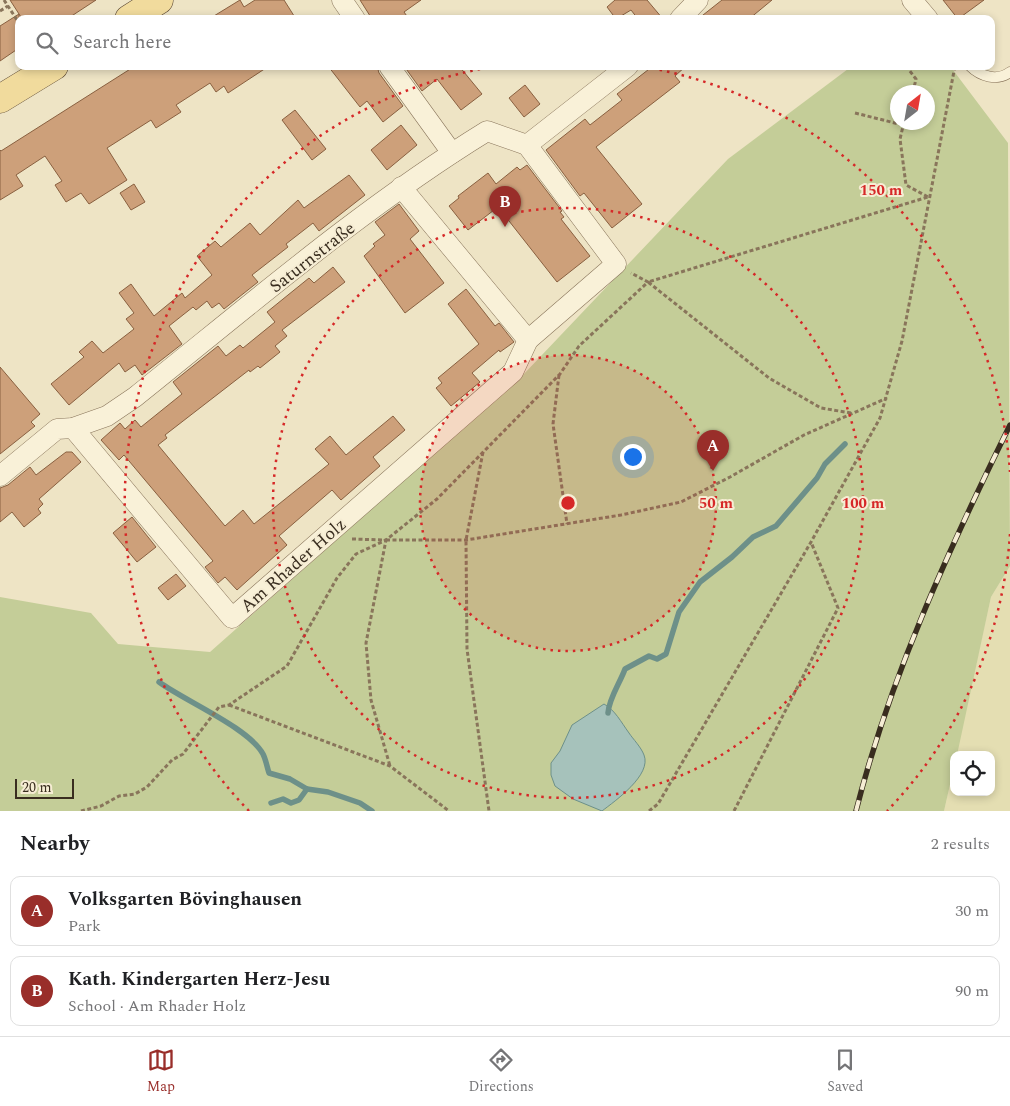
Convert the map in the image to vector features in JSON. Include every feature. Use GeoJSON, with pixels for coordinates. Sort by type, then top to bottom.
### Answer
{"type":"FeatureCollection","features":[{"type":"Feature","properties":{"kind":"main road"},"geometry":{"type":"LineString","coordinates":[[135,15],[159,0]]}},
{"type":"Feature","properties":{"kind":"main road"},"geometry":{"type":"LineString","coordinates":[[0,99],[47,70]]}},
{"type":"Feature","properties":{"kind":"street"},"geometry":{"type":"LineString","coordinates":[[342,0],[352,15]]}},
{"type":"Feature","properties":{"kind":"street"},"geometry":{"type":"LineString","coordinates":[[684,15],[698,0]]}},
{"type":"Feature","properties":{"kind":"street"},"geometry":{"type":"LineString","coordinates":[[912,0],[925,15]]}},
{"type":"Feature","properties":{"kind":"street"},"geometry":{"type":"LineString","coordinates":[[392,70],[452,153]]}},
{"type":"Feature","properties":{"kind":"street"},"geometry":{"type":"LineString","coordinates":[[616,264],[527,144],[623,70]]}},
{"type":"Feature","properties":{"kind":"street","name":"Saturnstraße"},"geometry":{"type":"LineString","coordinates":[[0,476],[57,429],[73,428],[107,416],[135,397],[401,187],[452,153],[487,131],[527,144]]}},
{"type":"Feature","properties":{"kind":"street"},"geometry":{"type":"LineString","coordinates":[[401,187],[528,340]]}},
{"type":"Feature","properties":{"kind":"street","name":"Am Rhader Holz"},"geometry":{"type":"LineString","coordinates":[[73,428],[232,618],[513,372],[528,340],[616,264]]}},
{"type":"Feature","properties":{"kind":"lane"},"geometry":{"type":"LineString","coordinates":[[974,70],[987,77],[1007,75],[1010,72]]}},
{"type":"Feature","properties":{"kind":"path"},"geometry":{"type":"LineString","coordinates":[[4,0],[15,17]]}},
{"type":"Feature","properties":{"kind":"path"},"geometry":{"type":"LineString","coordinates":[[0,11],[8,6]]}},
{"type":"Feature","properties":{"kind":"path"},"geometry":{"type":"LineString","coordinates":[[909,70],[916,79],[914,85]]}},
{"type":"Feature","properties":{"kind":"path"},"geometry":{"type":"LineString","coordinates":[[649,811],[658,804],[811,542],[880,418],[902,341],[928,197],[954,70]]}},
{"type":"Feature","properties":{"kind":"path"},"geometry":{"type":"LineString","coordinates":[[855,113],[890,121]]}},
{"type":"Feature","properties":{"kind":"path"},"geometry":{"type":"LineString","coordinates":[[902,130],[900,139],[906,184],[928,197]]}},
{"type":"Feature","properties":{"kind":"path"},"geometry":{"type":"LineString","coordinates":[[81,811],[102,806],[119,796],[135,794],[147,787],[172,760],[183,754],[219,707],[229,705],[286,666],[337,578],[356,554],[386,540],[436,499],[560,374],[579,346],[648,282],[928,197]]}},
{"type":"Feature","properties":{"kind":"path"},"geometry":{"type":"LineString","coordinates":[[616,264],[648,282],[769,378],[821,408],[852,413]]}},
{"type":"Feature","properties":{"kind":"path"},"geometry":{"type":"LineString","coordinates":[[560,374],[553,424],[567,524]]}},
{"type":"Feature","properties":{"kind":"path"},"geometry":{"type":"LineString","coordinates":[[322,539],[466,540],[567,524],[681,502],[730,478],[804,435],[887,398]]}},
{"type":"Feature","properties":{"kind":"path"},"geometry":{"type":"LineString","coordinates":[[483,451],[466,540],[467,649],[489,811]]}},
{"type":"Feature","properties":{"kind":"path"},"geometry":{"type":"LineString","coordinates":[[386,540],[366,643],[371,700],[390,766]]}},
{"type":"Feature","properties":{"kind":"path"},"geometry":{"type":"LineString","coordinates":[[734,811],[838,608],[811,542]]}},
{"type":"Feature","properties":{"kind":"path"},"geometry":{"type":"LineString","coordinates":[[229,705],[390,766],[449,811]]}},
{"type":"Feature","properties":{"kind":"shaded area"},"geometry":{"type":"Polygon","coordinates":[[[1010,566],[1010,811],[944,811],[950,785],[950,796],[995,796],[995,751],[957,751],[991,597],[1010,566]]]}},
{"type":"Feature","properties":{"kind":"green space"},"geometry":{"type":"Polygon","coordinates":[[[847,70],[953,70],[1008,143],[1010,566],[991,597],[958,751],[950,751],[950,785],[944,811],[0,811],[0,597],[91,613],[118,644],[210,652],[522,376],[728,159],[847,70]]]}},
{"type":"Feature","properties":{"kind":"water"},"geometry":{"type":"Polygon","coordinates":[[[604,704],[615,713],[639,746],[644,755],[645,763],[643,771],[631,787],[602,811],[573,799],[555,786],[551,775],[551,763],[560,751],[572,725],[604,704]]]}},
{"type":"Feature","properties":{"kind":"building"},"geometry":{"type":"Polygon","coordinates":[[[10,0],[96,0],[73,15],[19,15],[10,0]]]}},
{"type":"Feature","properties":{"kind":"building"},"geometry":{"type":"Polygon","coordinates":[[[240,0],[244,7],[255,0],[284,0],[293,15],[216,15],[240,0]]]}},
{"type":"Feature","properties":{"kind":"building"},"geometry":{"type":"Polygon","coordinates":[[[360,0],[421,0],[404,12],[406,15],[369,15],[360,0]]]}},
{"type":"Feature","properties":{"kind":"building"},"geometry":{"type":"Polygon","coordinates":[[[615,0],[647,0],[660,15],[635,15],[631,10],[623,15],[613,15],[607,7],[615,0]]]}},
{"type":"Feature","properties":{"kind":"building"},"geometry":{"type":"Polygon","coordinates":[[[722,0],[772,0],[754,15],[703,15],[722,0]]]}},
{"type":"Feature","properties":{"kind":"building"},"geometry":{"type":"Polygon","coordinates":[[[943,0],[984,0],[963,15],[955,15],[943,0]]]}},
{"type":"Feature","properties":{"kind":"building"},"geometry":{"type":"Polygon","coordinates":[[[15,17],[15,51],[0,61],[0,26],[15,17]]]}},
{"type":"Feature","properties":{"kind":"building"},"geometry":{"type":"Polygon","coordinates":[[[129,70],[263,70],[228,93],[224,86],[216,92],[210,83],[176,105],[181,112],[156,128],[151,120],[107,148],[127,180],[89,204],[81,193],[66,202],[55,185],[62,181],[45,156],[16,175],[23,186],[0,200],[1,151],[129,70]]]}},
{"type":"Feature","properties":{"kind":"building"},"geometry":{"type":"Polygon","coordinates":[[[331,70],[378,70],[403,106],[383,122],[367,101],[360,107],[331,70]]]}},
{"type":"Feature","properties":{"kind":"building"},"geometry":{"type":"Polygon","coordinates":[[[407,70],[462,70],[482,94],[461,110],[437,79],[422,91],[407,70]]]}},
{"type":"Feature","properties":{"kind":"building"},"geometry":{"type":"Polygon","coordinates":[[[648,70],[682,70],[675,76],[680,82],[596,147],[642,204],[612,228],[584,193],[580,196],[546,150],[585,119],[590,125],[622,100],[617,94],[648,70]]]}},
{"type":"Feature","properties":{"kind":"building"},"geometry":{"type":"Polygon","coordinates":[[[525,85],[540,104],[524,117],[509,98],[525,85]]]}},
{"type":"Feature","properties":{"kind":"building"},"geometry":{"type":"Polygon","coordinates":[[[295,110],[326,149],[312,160],[282,120],[295,110]]]}},
{"type":"Feature","properties":{"kind":"building"},"geometry":{"type":"Polygon","coordinates":[[[401,125],[417,145],[387,170],[371,150],[401,125]]]}},
{"type":"Feature","properties":{"kind":"building"},"geometry":{"type":"Polygon","coordinates":[[[527,165],[562,211],[560,212],[564,217],[561,219],[590,256],[557,282],[498,207],[468,230],[449,206],[459,198],[458,196],[488,173],[496,184],[517,167],[520,170],[527,165]]]}},
{"type":"Feature","properties":{"kind":"building"},"geometry":{"type":"Polygon","coordinates":[[[349,175],[365,195],[319,231],[313,223],[286,244],[288,247],[252,275],[258,282],[224,309],[219,303],[212,308],[207,301],[196,310],[193,307],[169,326],[182,344],[142,375],[135,365],[125,372],[119,363],[69,405],[51,384],[84,357],[79,352],[92,341],[103,353],[134,329],[126,319],[134,313],[119,293],[131,284],[154,316],[182,293],[185,298],[212,275],[197,256],[215,241],[221,247],[250,223],[260,235],[298,200],[304,208],[349,175]]]}},
{"type":"Feature","properties":{"kind":"building"},"geometry":{"type":"Polygon","coordinates":[[[134,184],[145,202],[131,210],[120,193],[134,184]]]}},
{"type":"Feature","properties":{"kind":"building"},"geometry":{"type":"Polygon","coordinates":[[[399,204],[419,231],[410,239],[444,283],[405,313],[364,256],[375,246],[373,244],[385,235],[375,222],[399,204]]]}},
{"type":"Feature","properties":{"kind":"building"},"geometry":{"type":"Polygon","coordinates":[[[333,267],[345,282],[282,330],[287,336],[275,346],[280,352],[260,368],[258,366],[250,372],[249,370],[165,435],[167,438],[158,445],[225,526],[243,510],[254,524],[329,464],[315,449],[330,436],[346,455],[393,416],[405,430],[373,457],[380,466],[341,500],[332,490],[279,536],[287,545],[237,590],[225,577],[218,583],[205,567],[213,561],[124,455],[119,460],[101,440],[120,423],[125,429],[135,420],[141,427],[182,394],[173,382],[218,346],[226,356],[240,345],[243,348],[275,322],[267,312],[309,278],[314,283],[333,267]]]}},
{"type":"Feature","properties":{"kind":"building"},"geometry":{"type":"Polygon","coordinates":[[[466,289],[495,326],[499,323],[514,342],[500,352],[499,350],[472,373],[480,382],[451,406],[436,388],[442,383],[438,378],[479,344],[448,304],[466,289]]]}},
{"type":"Feature","properties":{"kind":"building"},"geometry":{"type":"Polygon","coordinates":[[[0,367],[40,414],[31,422],[35,426],[0,454],[0,367]]]}},
{"type":"Feature","properties":{"kind":"building"},"geometry":{"type":"Polygon","coordinates":[[[66,452],[72,452],[81,462],[39,499],[43,504],[38,509],[41,513],[24,527],[12,512],[0,522],[0,488],[8,485],[30,467],[36,475],[66,452]]]}},
{"type":"Feature","properties":{"kind":"building"},"geometry":{"type":"Polygon","coordinates":[[[132,517],[156,547],[137,562],[113,533],[132,517]]]}},
{"type":"Feature","properties":{"kind":"building"},"geometry":{"type":"Polygon","coordinates":[[[176,574],[186,586],[168,600],[158,588],[176,574]]]}},
{"type":"Feature","properties":{"kind":"waterway"},"geometry":{"type":"LineString","coordinates":[[608,713],[612,696],[625,669],[649,656],[657,659],[666,654],[679,612],[700,582],[732,557],[753,537],[776,526],[817,478],[825,464],[845,444]]}},
{"type":"Feature","properties":{"kind":"waterway"},"geometry":{"type":"LineString","coordinates":[[159,682],[216,715],[244,734],[256,744],[263,754],[269,773],[290,779],[307,789],[328,792],[360,803],[372,811]]}},
{"type":"Feature","properties":{"kind":"waterway"},"geometry":{"type":"LineString","coordinates":[[271,803],[283,799],[291,803],[299,800],[307,789]]}},
{"type":"Feature","properties":{"kind":"railway"},"geometry":{"type":"LineString","coordinates":[[856,811],[886,712],[923,614],[943,566],[1010,425]]}},
{"type":"Feature","properties":{"kind":"place","name":"Kath. Kindergarten Herz-Jesu"},"geometry":{"type":"Point","coordinates":[505,227]}},
{"type":"Feature","properties":{"kind":"place","name":"Volksgarten Bövinghausen"},"geometry":{"type":"Point","coordinates":[713,471]}}]}
